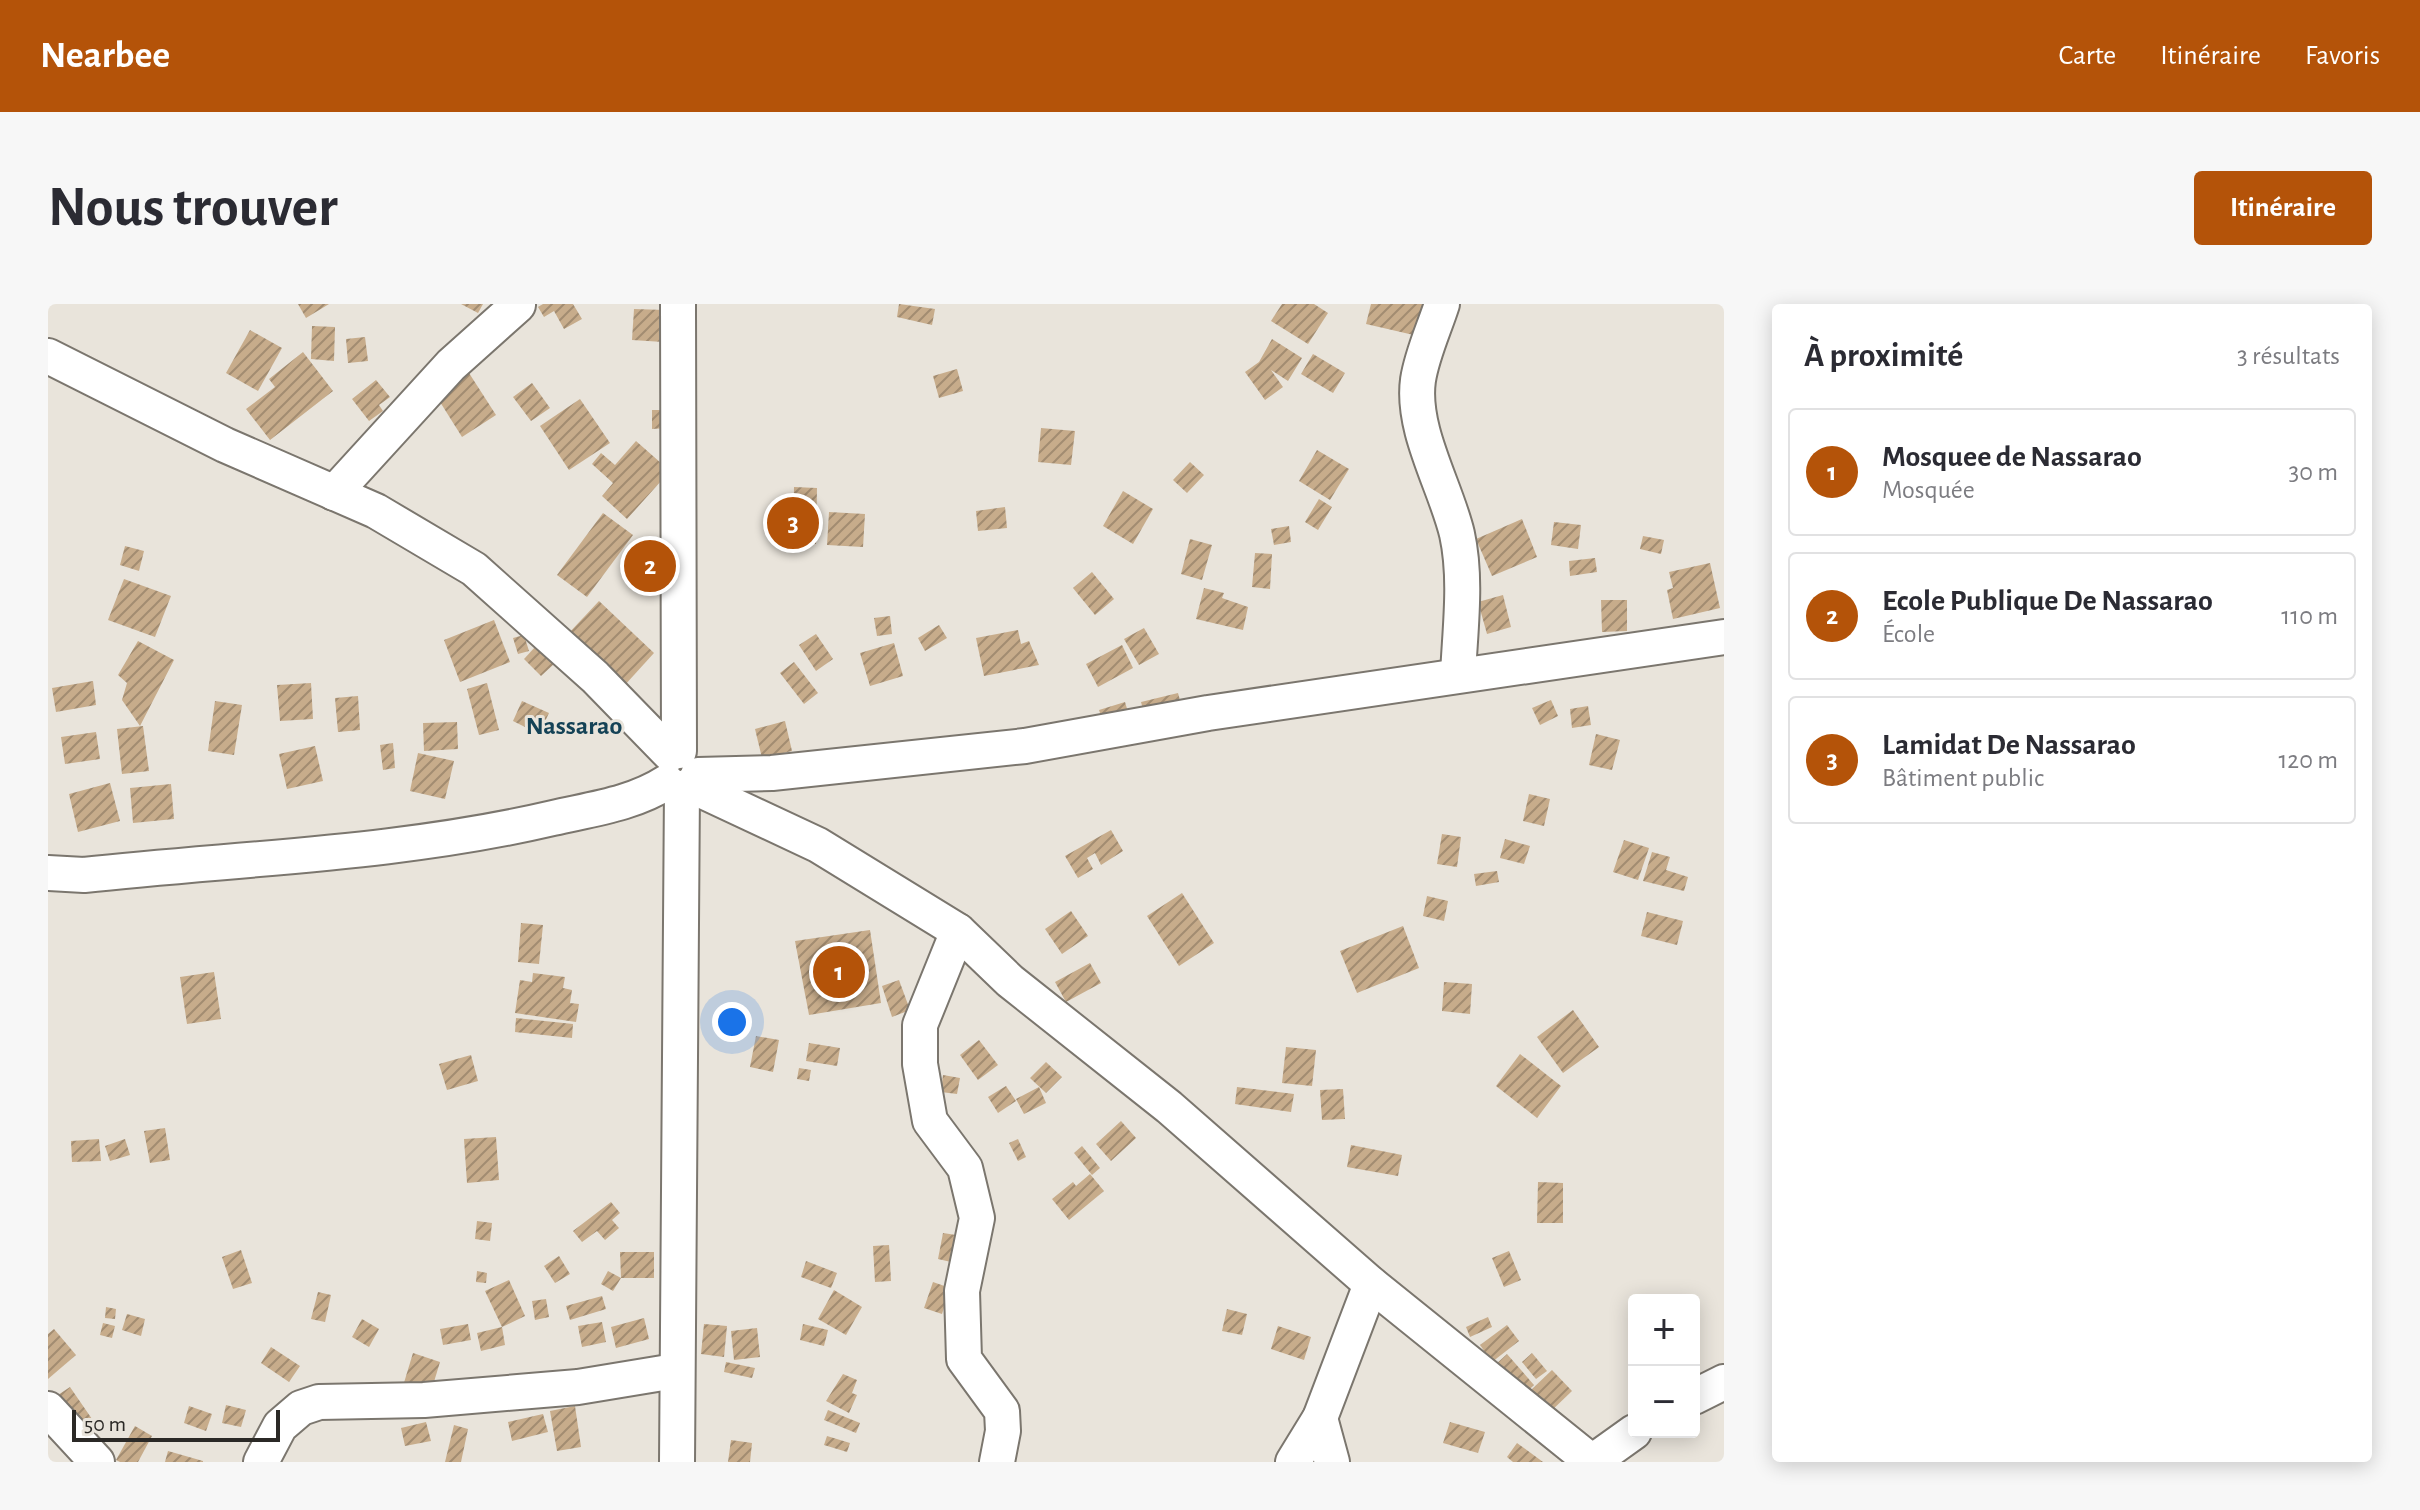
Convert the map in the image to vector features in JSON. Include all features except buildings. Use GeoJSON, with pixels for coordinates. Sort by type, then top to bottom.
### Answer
{"type":"FeatureCollection","features":[{"type":"Feature","properties":{"kind":"street"},"geometry":{"type":"LineString","coordinates":[[677,1462],[675,1371],[681,773],[678,304]]}},
{"type":"Feature","properties":{"kind":"street"},"geometry":{"type":"LineString","coordinates":[[1442,304],[1418,381],[1418,401],[1434,469],[1457,535],[1461,608],[1458,675]]}},
{"type":"Feature","properties":{"kind":"street"},"geometry":{"type":"LineString","coordinates":[[334,493],[451,365],[518,305]]}},
{"type":"Feature","properties":{"kind":"street"},"geometry":{"type":"LineString","coordinates":[[48,356],[225,445],[376,511],[474,569],[595,677],[681,773],[818,845],[958,931],[1010,981],[1169,1107],[1371,1284],[1592,1462],[1628,1436]]}},
{"type":"Feature","properties":{"kind":"street"},"geometry":{"type":"LineString","coordinates":[[48,873],[84,875],[312,855],[482,835],[643,797],[681,773],[772,773],[1025,746],[1208,713],[1724,637]]}},
{"type":"Feature","properties":{"kind":"street"},"geometry":{"type":"LineString","coordinates":[[958,931],[920,1025],[920,1064],[930,1121],[965,1168],[977,1218],[962,1291],[964,1359],[1002,1411],[1003,1431],[997,1462]]}},
{"type":"Feature","properties":{"kind":"street"},"geometry":{"type":"LineString","coordinates":[[1293,1462],[1320,1418],[1371,1284]]}},
{"type":"Feature","properties":{"kind":"street"},"geometry":{"type":"LineString","coordinates":[[261,1462],[280,1426],[301,1408],[319,1402],[424,1400],[578,1387],[675,1371]]}},
{"type":"Feature","properties":{"kind":"street"},"geometry":{"type":"LineString","coordinates":[[1700,1394],[1724,1382]]}},
{"type":"Feature","properties":{"kind":"street"},"geometry":{"type":"LineString","coordinates":[[48,1409],[97,1462]]}},
{"type":"Feature","properties":{"kind":"street"},"geometry":{"type":"LineString","coordinates":[[1320,1418],[1332,1462]]}},
{"type":"Feature","properties":{"kind":"street"},"geometry":{"type":"LineString","coordinates":[[1541,1418],[1556,1462]]}},
{"type":"Feature","properties":{"kind":"place","name":"Lamidat De Nassarao"},"geometry":{"type":"Point","coordinates":[793,523]}},
{"type":"Feature","properties":{"kind":"place","name":"Ecole Publique De Nassarao"},"geometry":{"type":"Point","coordinates":[650,566]}},
{"type":"Feature","properties":{"kind":"place","name":"Mosquee de Nassarao"},"geometry":{"type":"Point","coordinates":[839,972]}},
{"type":"Feature","properties":{"kind":"district","name":"Nassarao"},"geometry":{"type":"Point","coordinates":[574,725]}}]}
